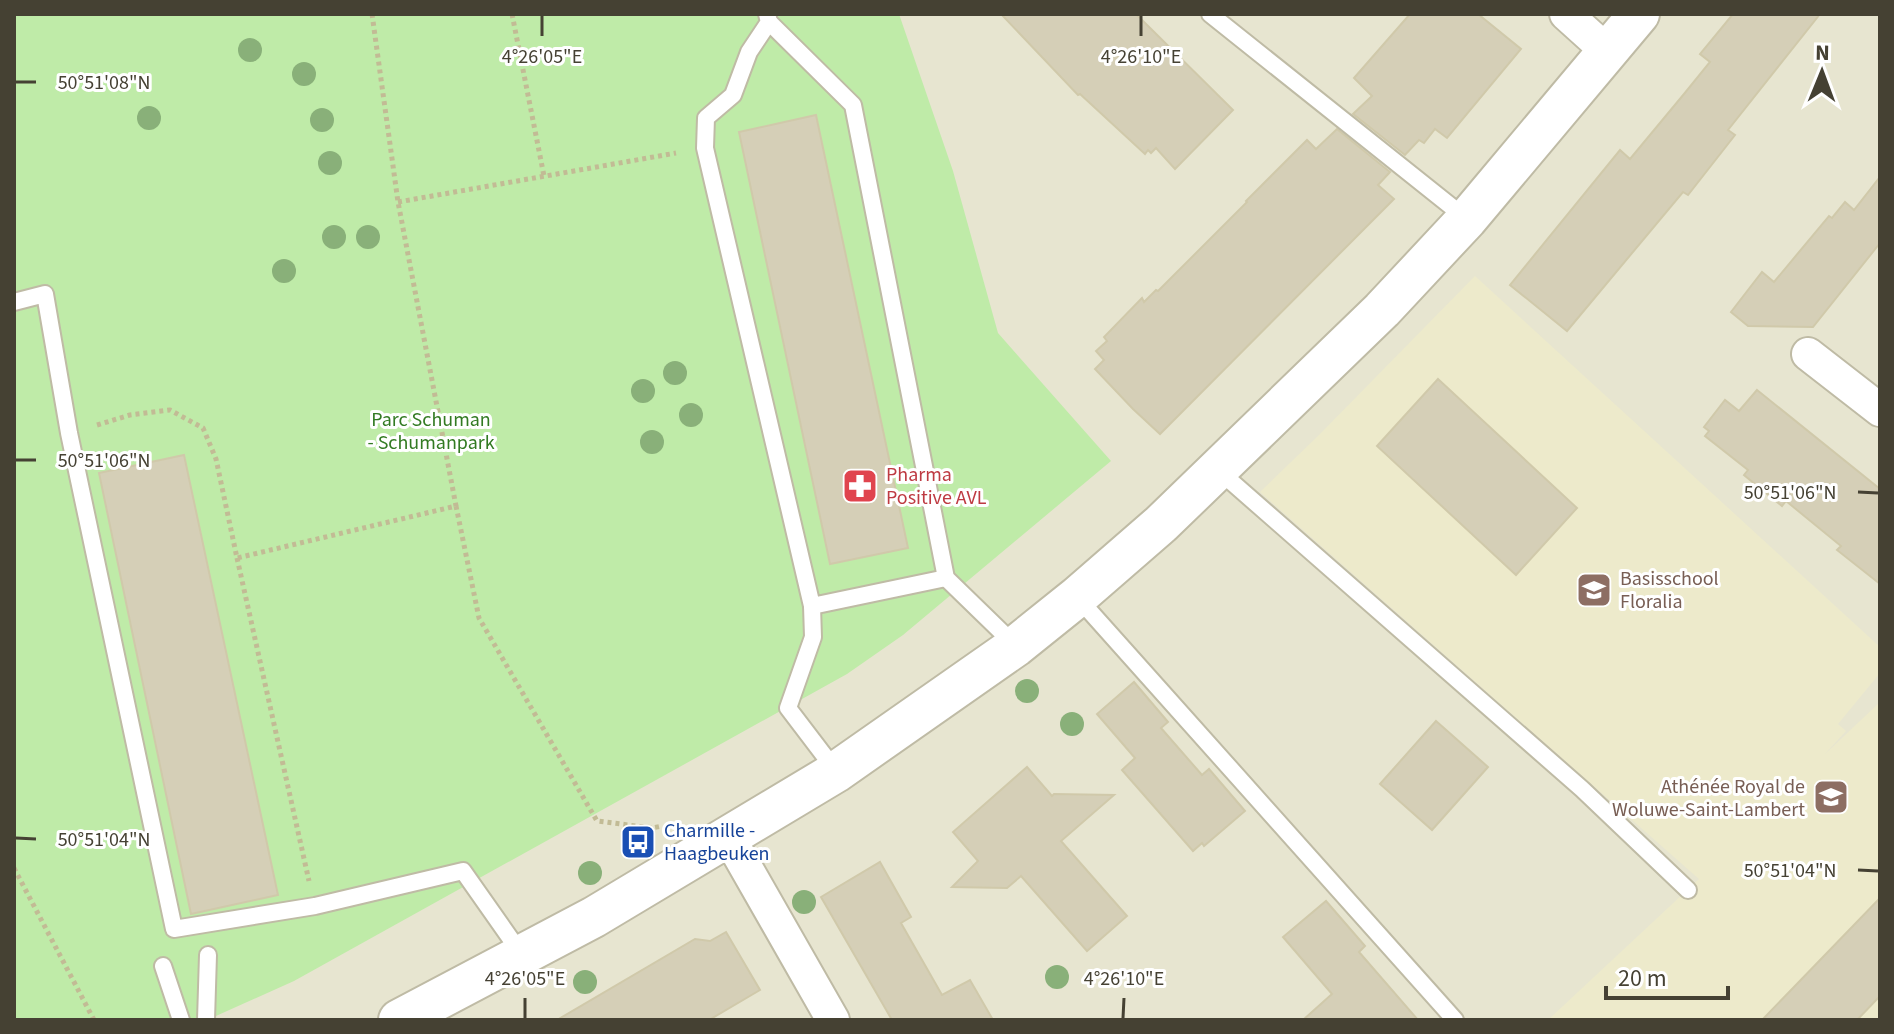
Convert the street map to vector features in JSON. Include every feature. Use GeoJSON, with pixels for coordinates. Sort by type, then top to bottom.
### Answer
{"type":"FeatureCollection","features":[{"type":"Feature","properties":{"kind":"street"},"geometry":{"type":"LineString","coordinates":[[1566,14],[1607,51]]}},
{"type":"Feature","properties":{"kind":"street"},"geometry":{"type":"LineString","coordinates":[[399,1020],[594,917],[836,772],[1016,646],[1077,597],[1161,524],[1382,310],[1467,219],[1639,14]]}},
{"type":"Feature","properties":{"kind":"street"},"geometry":{"type":"LineString","coordinates":[[1808,354],[1878,404]]}},
{"type":"Feature","properties":{"kind":"street"},"geometry":{"type":"LineString","coordinates":[[728,836],[833,1020]]}},
{"type":"Feature","properties":{"kind":"lane"},"geometry":{"type":"LineString","coordinates":[[1210,14],[1467,219]]}},
{"type":"Feature","properties":{"kind":"lane"},"geometry":{"type":"LineString","coordinates":[[836,772],[788,708],[813,637],[812,606],[705,148],[706,118],[733,95],[749,52],[768,18],[853,105],[946,578],[1016,646]]}},
{"type":"Feature","properties":{"kind":"lane"},"geometry":{"type":"LineString","coordinates":[[14,302],[45,294],[69,433],[174,929],[315,906],[463,871],[522,955]]}},
{"type":"Feature","properties":{"kind":"lane"},"geometry":{"type":"LineString","coordinates":[[1217,470],[1582,789],[1688,890]]}},
{"type":"Feature","properties":{"kind":"lane"},"geometry":{"type":"LineString","coordinates":[[812,606],[946,578]]}},
{"type":"Feature","properties":{"kind":"lane"},"geometry":{"type":"LineString","coordinates":[[1077,597],[1455,1020]]}},
{"type":"Feature","properties":{"kind":"lane"},"geometry":{"type":"LineString","coordinates":[[206,1020],[208,955]]}},
{"type":"Feature","properties":{"kind":"lane"},"geometry":{"type":"LineString","coordinates":[[163,966],[181,1020]]}},
{"type":"Feature","properties":{"kind":"path"},"geometry":{"type":"LineString","coordinates":[[372,14],[398,202],[479,618],[597,821],[652,828],[666,825]]}},
{"type":"Feature","properties":{"kind":"path"},"geometry":{"type":"LineString","coordinates":[[512,14],[544,176]]}},
{"type":"Feature","properties":{"kind":"path"},"geometry":{"type":"LineString","coordinates":[[398,202],[705,148]]}},
{"type":"Feature","properties":{"kind":"path"},"geometry":{"type":"LineString","coordinates":[[69,433],[130,415],[170,410],[203,428],[216,459],[315,906]]}},
{"type":"Feature","properties":{"kind":"path"},"geometry":{"type":"LineString","coordinates":[[237,558],[456,506]]}},
{"type":"Feature","properties":{"kind":"path"},"geometry":{"type":"LineString","coordinates":[[14,868],[94,1020]]}},
{"type":"Feature","properties":{"kind":"shaded area"},"geometry":{"type":"Polygon","coordinates":[[[14,14],[1880,14],[1880,1020],[14,1020],[14,14]]]}},
{"type":"Feature","properties":{"kind":"shaded area","name":"Basisschool Floralia"},"geometry":{"type":"Polygon","coordinates":[[[1475,276],[1880,647],[1880,673],[1838,724],[1846,731],[1824,755],[1880,704],[1880,1020],[1548,1020],[1699,879],[1260,492],[1475,276]]]}},
{"type":"Feature","properties":{"kind":"green space","name":"Parc Schuman - Schumanpark"},"geometry":{"type":"Polygon","coordinates":[[[14,14],[899,14],[953,171],[998,333],[1111,461],[903,635],[847,674],[294,981],[207,1020],[14,1020],[14,14]]]}},
{"type":"Feature","properties":{"kind":"building"},"geometry":{"type":"Polygon","coordinates":[[[1001,14],[1136,14],[1233,110],[1175,169],[1156,148],[1145,154],[1078,95],[1001,14]]]}},
{"type":"Feature","properties":{"kind":"building"},"geometry":{"type":"Polygon","coordinates":[[[1410,14],[1478,14],[1521,49],[1447,138],[1435,129],[1424,143],[1419,140],[1405,155],[1353,114],[1372,96],[1354,78],[1410,14]]]}},
{"type":"Feature","properties":{"kind":"building"},"geometry":{"type":"Polygon","coordinates":[[[1733,14],[1820,14],[1728,130],[1735,135],[1688,195],[1683,192],[1567,331],[1510,285],[1620,150],[1630,159],[1684,94],[1710,62],[1700,54],[1733,14]]]}},
{"type":"Feature","properties":{"kind":"building"},"geometry":{"type":"Polygon","coordinates":[[[816,115],[908,548],[830,564],[739,132],[816,115]]]}},
{"type":"Feature","properties":{"kind":"building"},"geometry":{"type":"Polygon","coordinates":[[[1337,129],[1390,172],[1378,185],[1394,199],[1160,434],[1095,369],[1104,360],[1096,351],[1107,341],[1104,337],[1142,298],[1144,302],[1158,291],[1307,140],[1316,149],[1337,129]]]}},
{"type":"Feature","properties":{"kind":"building"},"geometry":{"type":"Polygon","coordinates":[[[1880,177],[1880,243],[1813,327],[1748,326],[1731,312],[1762,272],[1774,282],[1829,216],[1832,218],[1845,202],[1854,210],[1880,177]]]}},
{"type":"Feature","properties":{"kind":"building"},"geometry":{"type":"Polygon","coordinates":[[[1438,379],[1577,508],[1516,575],[1377,446],[1438,379]]]}},
{"type":"Feature","properties":{"kind":"building"},"geometry":{"type":"Polygon","coordinates":[[[1757,390],[1880,489],[1880,584],[1837,550],[1841,546],[1786,501],[1782,506],[1744,475],[1748,470],[1705,436],[1709,431],[1704,427],[1725,400],[1739,411],[1757,390]]]}},
{"type":"Feature","properties":{"kind":"building"},"geometry":{"type":"Polygon","coordinates":[[[184,455],[278,895],[191,914],[99,473],[184,455]]]}},
{"type":"Feature","properties":{"kind":"building"},"geometry":{"type":"Polygon","coordinates":[[[1134,682],[1168,722],[1161,728],[1202,775],[1209,769],[1245,811],[1204,846],[1202,843],[1193,851],[1122,770],[1135,758],[1097,714],[1134,682]]]}},
{"type":"Feature","properties":{"kind":"building"},"geometry":{"type":"Polygon","coordinates":[[[1436,721],[1488,767],[1432,830],[1380,784],[1436,721]]]}},
{"type":"Feature","properties":{"kind":"building"},"geometry":{"type":"Polygon","coordinates":[[[1027,767],[1052,796],[1114,795],[1061,841],[1127,916],[1087,951],[1021,876],[1007,888],[952,887],[978,861],[953,832],[1027,767]]]}},
{"type":"Feature","properties":{"kind":"building"},"geometry":{"type":"Polygon","coordinates":[[[880,862],[911,917],[901,923],[942,995],[970,980],[993,1020],[892,1020],[821,897],[880,862]]]}},
{"type":"Feature","properties":{"kind":"building"},"geometry":{"type":"Polygon","coordinates":[[[1880,898],[1880,996],[1857,1020],[1762,1020],[1880,898]]]}},
{"type":"Feature","properties":{"kind":"building"},"geometry":{"type":"Polygon","coordinates":[[[1326,901],[1365,946],[1359,952],[1418,1020],[1303,1020],[1332,994],[1283,937],[1326,901]]]}},
{"type":"Feature","properties":{"kind":"building"},"geometry":{"type":"Polygon","coordinates":[[[726,932],[760,990],[709,1020],[557,1020],[695,939],[710,941],[726,932]]]}},
{"type":"Feature","properties":{"kind":"place","name":"Pharma Positive AVL"},"geometry":{"type":"Point","coordinates":[860,486]}},
{"type":"Feature","properties":{"kind":"place","name":"Basisschool Floralia"},"geometry":{"type":"Point","coordinates":[1594,590]}},
{"type":"Feature","properties":{"kind":"place","name":"Athénée Royal de Woluwe-Saint-Lambert"},"geometry":{"type":"Point","coordinates":[1831,797]}},
{"type":"Feature","properties":{"kind":"place","name":"Charmille - Haagbeuken"},"geometry":{"type":"Point","coordinates":[638,842]}}]}
